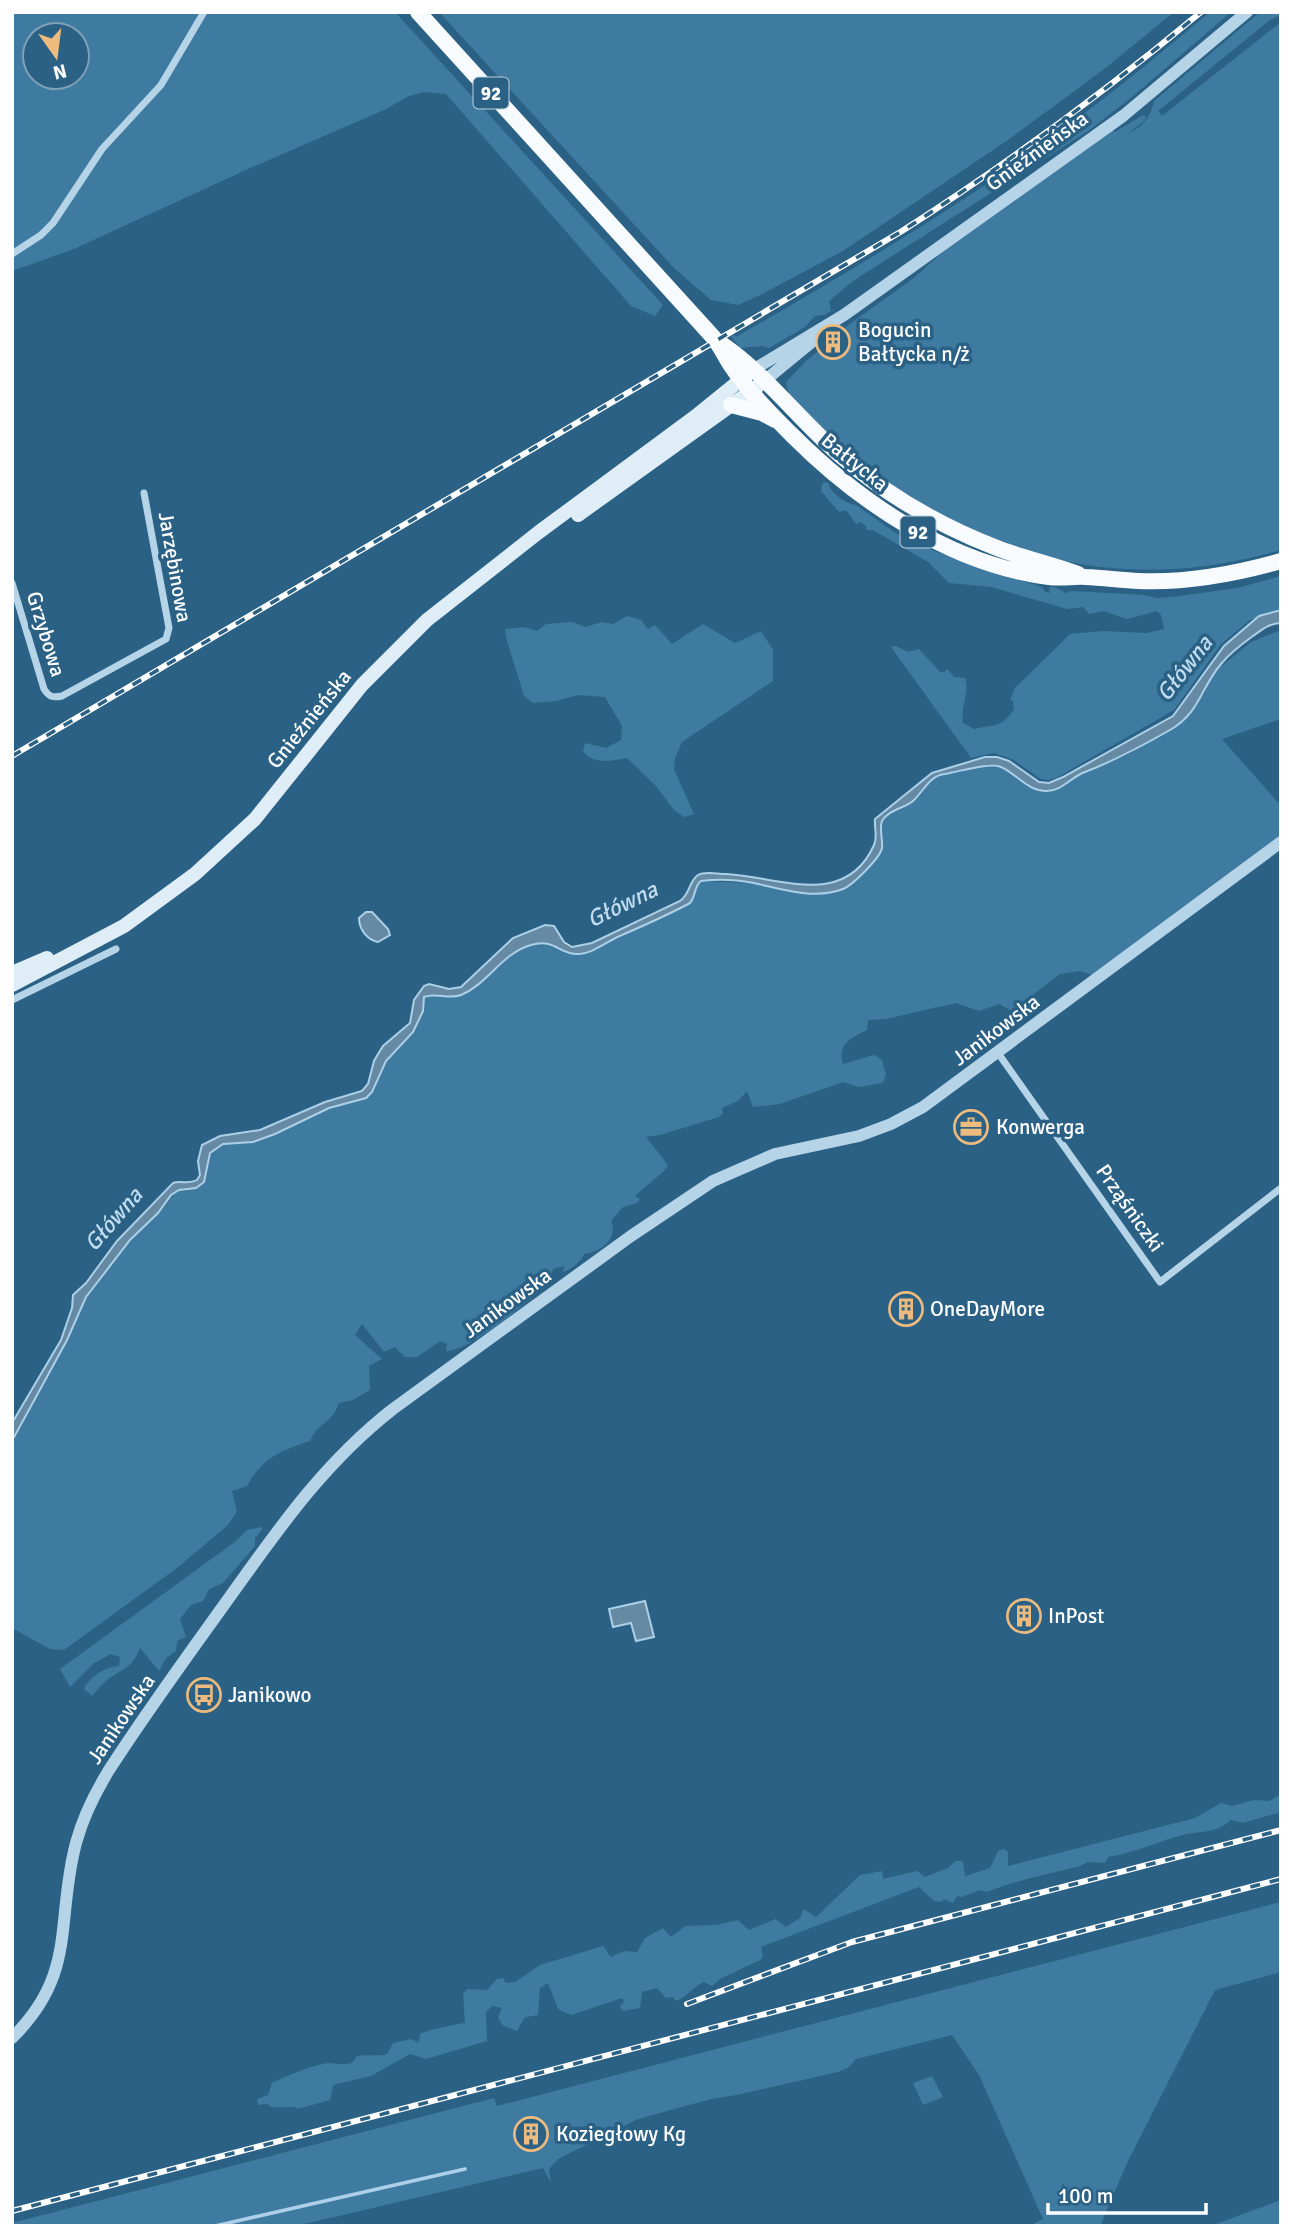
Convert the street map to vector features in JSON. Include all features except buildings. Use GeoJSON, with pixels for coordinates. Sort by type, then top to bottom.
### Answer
{"type":"FeatureCollection","features":[{"type":"Feature","properties":{"kind":"main road","name":"Bałtycka"},"geometry":{"type":"LineString","coordinates":[[418,12],[752,380],[840,455],[913,508],[967,536],[998,549],[1087,577]]}},
{"type":"Feature","properties":{"kind":"main road","name":"Bałtycka"},"geometry":{"type":"LineString","coordinates":[[752,380],[780,423],[841,480],[882,510],[925,535],[979,559],[1050,577],[1141,581],[1224,575],[1281,561]]}},
{"type":"Feature","properties":{"kind":"main road","name":"Gnieźnieńska"},"geometry":{"type":"LineString","coordinates":[[511,556],[574,519],[731,405],[752,380]]}},
{"type":"Feature","properties":{"kind":"main road","name":"Gnieźnieńska"},"geometry":{"type":"LineString","coordinates":[[12,985],[117,931],[195,874],[254,818],[362,685],[427,620],[539,532],[696,416],[752,380]]}},
{"type":"Feature","properties":{"kind":"main road"},"geometry":{"type":"LineString","coordinates":[[731,405],[762,413],[780,423]]}},
{"type":"Feature","properties":{"kind":"main road","name":"Gnieźnieńska"},"geometry":{"type":"LineString","coordinates":[[12,973],[143,911]]}},
{"type":"Feature","properties":{"kind":"street"},"geometry":{"type":"LineString","coordinates":[[12,254],[41,235],[53,223],[102,149],[161,86],[204,12]]}},
{"type":"Feature","properties":{"kind":"street","name":"Gnieźnieńska"},"geometry":{"type":"LineString","coordinates":[[752,380],[1123,116],[1247,12]]}},
{"type":"Feature","properties":{"kind":"street","name":"Jarzębinowa"},"geometry":{"type":"LineString","coordinates":[[48,695],[55,698],[62,696],[166,639],[169,634],[144,493]]}},
{"type":"Feature","properties":{"kind":"street","name":"Grzybowa"},"geometry":{"type":"LineString","coordinates":[[12,583],[48,695]]}},
{"type":"Feature","properties":{"kind":"street","name":"Janikowska"},"geometry":{"type":"LineString","coordinates":[[12,2038],[41,2004],[54,1976],[64,1937],[76,1844],[97,1789],[142,1720],[254,1563],[304,1495],[338,1457],[393,1409],[643,1228],[713,1181],[775,1154],[859,1136],[891,1124],[944,1094],[1281,842]]}},
{"type":"Feature","properties":{"kind":"street"},"geometry":{"type":"LineString","coordinates":[[12,1000],[117,949]]}},
{"type":"Feature","properties":{"kind":"street","name":"Prząśniczki"},"geometry":{"type":"LineString","coordinates":[[998,1053],[1160,1282],[1281,1188]]}},
{"type":"Feature","properties":{"kind":"shaded area"},"geometry":{"type":"Polygon","coordinates":[[[12,12],[395,12],[663,305],[655,316],[631,306],[446,94],[424,92],[409,96],[384,110],[74,249],[12,271],[12,12]]]}},
{"type":"Feature","properties":{"kind":"shaded area"},"geometry":{"type":"Polygon","coordinates":[[[439,12],[1174,12],[1103,70],[1008,140],[843,251],[738,305],[711,300],[675,269],[439,12]]]}},
{"type":"Feature","properties":{"kind":"shaded area"},"geometry":{"type":"Polygon","coordinates":[[[1210,12],[1231,12],[1088,131],[853,281],[829,301],[831,311],[815,316],[805,327],[769,348],[740,348],[731,336],[736,337],[826,285],[973,193],[1094,106],[1210,12]]]}},
{"type":"Feature","properties":{"kind":"shaded area"},"geometry":{"type":"Polygon","coordinates":[[[1260,12],[1281,12],[1281,15],[1270,20],[1158,111],[1162,116],[1281,22],[1281,550],[1230,562],[1180,569],[1082,565],[1034,554],[988,538],[942,516],[863,467],[828,436],[789,395],[786,382],[807,360],[837,336],[836,334],[915,277],[946,249],[1112,129],[1115,132],[1143,115],[1146,117],[1144,121],[1128,134],[1138,128],[1142,124],[1151,112],[1154,101],[1260,12]]]}},
{"type":"Feature","properties":{"kind":"shaded area"},"geometry":{"type":"Polygon","coordinates":[[[825,482],[839,497],[856,505],[906,540],[987,571],[1036,585],[1045,592],[1050,593],[1049,587],[1054,587],[1066,593],[1071,591],[1172,597],[1237,588],[1281,576],[1281,609],[1250,620],[1221,644],[1174,710],[1056,778],[1041,779],[1012,759],[994,753],[971,758],[891,647],[896,646],[908,652],[919,649],[940,672],[947,669],[954,677],[965,678],[963,723],[974,729],[997,725],[1005,720],[1014,709],[1013,701],[1010,700],[1015,688],[1070,634],[1103,631],[1147,633],[1164,629],[1161,615],[1157,611],[1127,619],[1103,611],[1089,614],[1083,607],[1067,609],[991,587],[949,583],[928,562],[873,530],[866,530],[866,526],[860,522],[856,524],[846,510],[837,510],[821,491],[825,482]]]}},
{"type":"Feature","properties":{"kind":"shaded area"},"geometry":{"type":"Polygon","coordinates":[[[1281,610],[1281,623],[1263,629],[1240,645],[1214,673],[1194,708],[1180,723],[1128,753],[1080,774],[1057,789],[1047,791],[1034,788],[996,766],[973,768],[935,777],[913,801],[885,817],[881,824],[880,852],[866,871],[843,889],[810,894],[741,881],[701,881],[690,903],[594,950],[577,954],[545,943],[531,945],[503,961],[479,984],[461,995],[424,997],[423,1011],[413,1032],[386,1061],[372,1092],[366,1098],[329,1108],[253,1142],[223,1144],[210,1153],[204,1182],[196,1188],[179,1190],[171,1195],[158,1213],[130,1240],[86,1297],[67,1340],[12,1441],[12,1423],[61,1340],[72,1308],[73,1295],[86,1283],[117,1241],[173,1183],[197,1180],[200,1175],[198,1161],[202,1145],[220,1136],[260,1130],[325,1102],[362,1091],[368,1084],[374,1061],[383,1046],[410,1023],[414,1000],[424,986],[429,984],[449,989],[461,987],[513,938],[545,925],[554,926],[564,942],[572,947],[592,943],[680,901],[695,878],[701,874],[745,876],[808,885],[828,883],[846,877],[861,865],[874,845],[875,819],[932,773],[985,757],[997,757],[1009,761],[1039,782],[1049,783],[1063,777],[1173,716],[1224,646],[1259,616],[1281,610]]]}},
{"type":"Feature","properties":{"kind":"shaded area"},"geometry":{"type":"Polygon","coordinates":[[[627,616],[641,620],[648,629],[655,625],[672,644],[703,624],[735,643],[761,631],[773,650],[773,681],[682,742],[675,758],[674,769],[694,814],[684,817],[674,810],[656,786],[627,758],[598,760],[583,751],[585,743],[606,748],[621,740],[622,726],[605,697],[578,695],[533,703],[524,696],[505,629],[524,627],[537,631],[546,624],[572,622],[586,627],[601,622],[613,624],[627,616]]]}},
{"type":"Feature","properties":{"kind":"shaded area"},"geometry":{"type":"Polygon","coordinates":[[[1281,630],[1281,719],[1222,739],[1281,806],[1281,835],[1093,975],[1079,971],[1060,974],[1012,1011],[999,1004],[979,1011],[956,1003],[886,1019],[868,1020],[867,1030],[851,1039],[844,1047],[843,1064],[874,1055],[882,1060],[886,1075],[883,1083],[859,1087],[843,1082],[780,1104],[753,1107],[747,1091],[738,1101],[722,1108],[723,1113],[719,1117],[646,1137],[668,1165],[635,1196],[640,1199],[637,1203],[623,1207],[611,1221],[613,1233],[602,1247],[584,1254],[578,1263],[566,1271],[563,1272],[564,1266],[553,1269],[549,1284],[499,1324],[457,1349],[446,1351],[447,1344],[440,1341],[417,1357],[405,1357],[395,1347],[384,1352],[362,1324],[355,1335],[382,1359],[369,1366],[370,1390],[353,1400],[339,1403],[333,1415],[310,1441],[274,1456],[260,1468],[247,1486],[232,1491],[237,1511],[228,1525],[177,1568],[64,1650],[50,1649],[12,1628],[12,1444],[67,1340],[86,1297],[171,1195],[204,1182],[208,1157],[217,1146],[253,1142],[329,1108],[366,1098],[386,1061],[413,1032],[424,1007],[424,997],[457,995],[471,989],[526,946],[544,942],[577,952],[593,950],[681,908],[693,898],[696,885],[701,881],[752,883],[789,892],[849,886],[879,854],[884,818],[908,804],[926,784],[941,775],[973,767],[1001,767],[1033,788],[1043,791],[1058,788],[1081,774],[1127,755],[1179,724],[1204,694],[1220,664],[1223,665],[1251,642],[1281,630]]]}},
{"type":"Feature","properties":{"kind":"shaded area"},"geometry":{"type":"Polygon","coordinates":[[[366,912],[372,912],[388,929],[390,935],[378,942],[367,936],[360,926],[359,918],[366,912]]]}},
{"type":"Feature","properties":{"kind":"shaded area"},"geometry":{"type":"Polygon","coordinates":[[[262,1527],[255,1538],[255,1546],[223,1583],[209,1589],[203,1601],[191,1605],[180,1619],[186,1637],[177,1641],[176,1651],[166,1658],[159,1671],[140,1648],[129,1665],[107,1680],[92,1696],[84,1689],[87,1684],[98,1673],[119,1666],[120,1657],[111,1654],[94,1663],[70,1687],[60,1669],[236,1541],[247,1530],[262,1527]]]}},
{"type":"Feature","properties":{"kind":"shaded area"},"geometry":{"type":"Polygon","coordinates":[[[645,1601],[654,1637],[636,1641],[631,1623],[613,1627],[609,1609],[645,1601]]]}},
{"type":"Feature","properties":{"kind":"shaded area"},"geometry":{"type":"Polygon","coordinates":[[[1281,1794],[1281,1812],[1243,1823],[1231,1820],[1213,1830],[1186,1834],[1108,1857],[1105,1863],[1088,1862],[987,1892],[980,1890],[962,1897],[957,1896],[953,1903],[944,1899],[941,1902],[934,1901],[919,1887],[761,1947],[763,1956],[760,1960],[720,1979],[712,1986],[704,1982],[676,2001],[673,1997],[666,1998],[657,1988],[642,1992],[640,2008],[623,2011],[620,2007],[624,2002],[622,1998],[571,2015],[558,2009],[548,1983],[540,1988],[538,2015],[525,2017],[517,2031],[502,2025],[498,2017],[502,2008],[492,2006],[486,2012],[487,2041],[426,2059],[410,2054],[371,2076],[333,2085],[330,2100],[298,2109],[258,2105],[257,2099],[268,2095],[272,2083],[292,2074],[324,2064],[352,2063],[357,2056],[387,2054],[393,2043],[411,2039],[419,2043],[420,2034],[465,2023],[463,1994],[467,1989],[487,1990],[497,1979],[503,1978],[506,1983],[515,1982],[540,1965],[603,1946],[611,1957],[624,1951],[637,1952],[645,1938],[663,1928],[671,1937],[685,1926],[717,1925],[738,1920],[749,1930],[775,1919],[786,1927],[800,1918],[804,1909],[816,1917],[860,1875],[882,1871],[883,1879],[917,1871],[925,1877],[948,1868],[955,1861],[963,1861],[965,1876],[990,1868],[998,1851],[1004,1849],[1008,1852],[1008,1866],[1195,1818],[1221,1803],[1232,1806],[1254,1800],[1269,1801],[1281,1794]]]}},
{"type":"Feature","properties":{"kind":"shaded area"},"geometry":{"type":"Polygon","coordinates":[[[1281,1902],[1281,1972],[1215,1990],[1127,2163],[1100,2226],[1029,2226],[1043,2219],[979,2075],[952,2035],[856,2059],[849,2067],[838,2072],[711,2099],[638,2119],[558,2159],[549,2169],[551,2183],[543,2168],[296,2226],[12,2226],[12,2223],[494,2098],[497,2106],[1281,1902]]]}},
{"type":"Feature","properties":{"kind":"shaded area"},"geometry":{"type":"Polygon","coordinates":[[[932,2076],[943,2097],[923,2105],[913,2083],[932,2076]]]}},
{"type":"Feature","properties":{"kind":"shaded area"},"geometry":{"type":"Polygon","coordinates":[[[1281,2200],[1281,2226],[1211,2226],[1281,2200]]]}},
{"type":"Feature","properties":{"kind":"waterway"},"geometry":{"type":"LineString","coordinates":[[215,2226],[465,2169]]}},
{"type":"Feature","properties":{"kind":"railway"},"geometry":{"type":"LineString","coordinates":[[12,756],[902,231],[1055,126],[1201,12]]}},
{"type":"Feature","properties":{"kind":"railway"},"geometry":{"type":"LineString","coordinates":[[687,2004],[852,1942],[1281,1830]]}},
{"type":"Feature","properties":{"kind":"railway"},"geometry":{"type":"LineString","coordinates":[[12,2211],[1281,1879]]}},
{"type":"Feature","properties":{"kind":"place","name":"Bogucin Bałtycka n/ż"},"geometry":{"type":"Point","coordinates":[833,342]}},
{"type":"Feature","properties":{"kind":"place","name":"Konwerga"},"geometry":{"type":"Point","coordinates":[971,1127]}},
{"type":"Feature","properties":{"kind":"place","name":"OneDayMore"},"geometry":{"type":"Point","coordinates":[906,1309]}},
{"type":"Feature","properties":{"kind":"place","name":"InPost"},"geometry":{"type":"Point","coordinates":[1024,1616]}},
{"type":"Feature","properties":{"kind":"place","name":"Janikowo"},"geometry":{"type":"Point","coordinates":[204,1695]}},
{"type":"Feature","properties":{"kind":"place","name":"Koziegłowy Kg"},"geometry":{"type":"Point","coordinates":[531,2134]}},
{"type":"Feature","properties":{"kind":"water label","name":"Główna"},"geometry":{"type":"Point","coordinates":[1184,668]}},
{"type":"Feature","properties":{"kind":"water label","name":"Główna"},"geometry":{"type":"Point","coordinates":[622,904]}},
{"type":"Feature","properties":{"kind":"water label","name":"Główna"},"geometry":{"type":"Point","coordinates":[113,1219]}}]}
